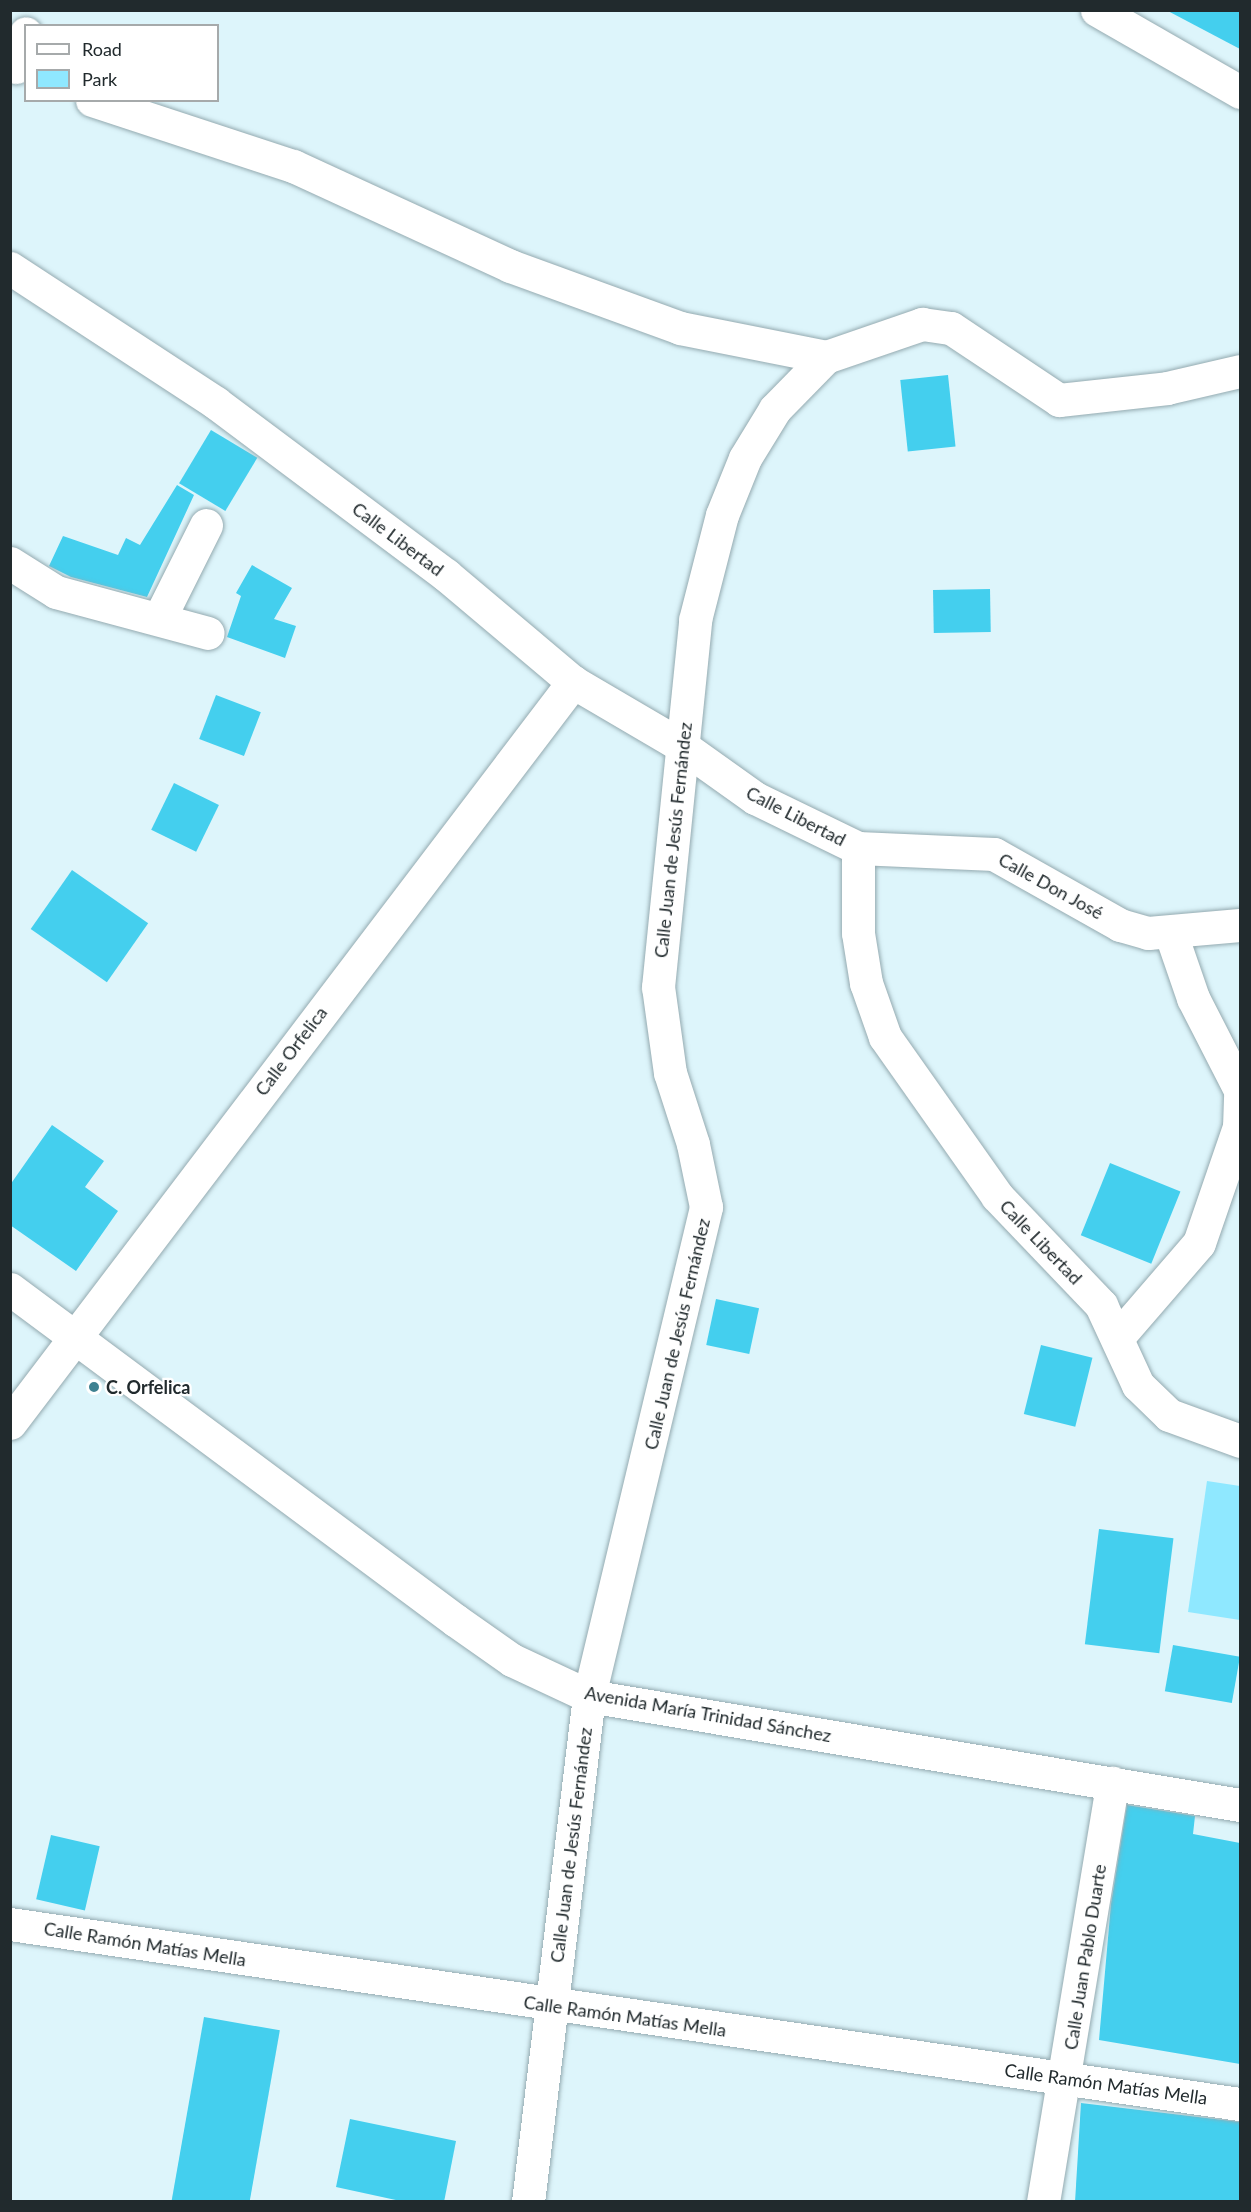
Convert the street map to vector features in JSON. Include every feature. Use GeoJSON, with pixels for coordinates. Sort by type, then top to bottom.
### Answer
{"type":"FeatureCollection","features":[{"type":"Feature","properties":{"kind":"street"},"geometry":{"type":"LineString","coordinates":[[1097,10],[1240,92]]}},
{"type":"Feature","properties":{"kind":"street"},"geometry":{"type":"LineString","coordinates":[[17,68],[24,41]]}},
{"type":"Feature","properties":{"kind":"street"},"geometry":{"type":"LineString","coordinates":[[98,102],[293,166],[592,299],[680,328],[826,357],[922,324],[961,333],[1059,400],[1167,388],[1240,371]]}},
{"type":"Feature","properties":{"kind":"street","name":"Calle Libertad"},"geometry":{"type":"LineString","coordinates":[[10,268],[225,410],[446,575],[573,682],[682,746],[754,798],[858,848],[858,933],[866,982],[885,1037],[997,1196],[1101,1305],[1138,1384],[1169,1415],[1240,1441]]}},
{"type":"Feature","properties":{"kind":"street","name":"Calle Juan de Jesús Fernández"},"geometry":{"type":"LineString","coordinates":[[528,2202],[590,1696],[706,1207],[693,1144],[670,1073],[658,987],[695,620],[722,515],[745,458],[775,409],[826,357]]}},
{"type":"Feature","properties":{"kind":"street"},"geometry":{"type":"LineString","coordinates":[[159,619],[206,525]]}},
{"type":"Feature","properties":{"kind":"street"},"geometry":{"type":"LineString","coordinates":[[10,563],[56,592],[208,633]]}},
{"type":"Feature","properties":{"kind":"street","name":"Calle Orfelica"},"geometry":{"type":"LineString","coordinates":[[10,1423],[73,1337],[573,682]]}},
{"type":"Feature","properties":{"kind":"street","name":"Calle Don José"},"geometry":{"type":"LineString","coordinates":[[858,848],[994,854],[1120,925],[1171,934],[1240,925]]}},
{"type":"Feature","properties":{"kind":"street"},"geometry":{"type":"LineString","coordinates":[[1117,1338],[1200,1244],[1240,1127],[1240,1090],[1193,998],[1171,934]]}},
{"type":"Feature","properties":{"kind":"street","name":"Avenida María Trinidad Sánchez"},"geometry":{"type":"LineString","coordinates":[[10,1289],[512,1660],[590,1696],[1240,1805]]}},
{"type":"Feature","properties":{"kind":"street","name":"Calle Juan Pablo Duarte"},"geometry":{"type":"LineString","coordinates":[[1043,2202],[1067,2078],[1112,1784]]}},
{"type":"Feature","properties":{"kind":"street","name":"Calle Ramón Matías Mella"},"geometry":{"type":"LineString","coordinates":[[10,1924],[552,2006],[1240,2104]]}},
{"type":"Feature","properties":{"kind":"green space"},"geometry":{"type":"Polygon","coordinates":[[[1207,1481],[1240,1486],[1240,1620],[1188,1612],[1207,1481]]]}},
{"type":"Feature","properties":{"kind":"building"},"geometry":{"type":"Polygon","coordinates":[[[1166,10],[1240,10],[1240,49],[1166,10]]]}},
{"type":"Feature","properties":{"kind":"building"},"geometry":{"type":"Polygon","coordinates":[[[948,375],[956,447],[908,452],[900,380],[948,375]]]}},
{"type":"Feature","properties":{"kind":"building"},"geometry":{"type":"Polygon","coordinates":[[[211,430],[257,458],[225,511],[179,483],[211,430]]]}},
{"type":"Feature","properties":{"kind":"building"},"geometry":{"type":"Polygon","coordinates":[[[177,485],[194,495],[147,597],[71,577],[49,566],[63,536],[118,555],[126,538],[140,545],[177,485]]]}},
{"type":"Feature","properties":{"kind":"building"},"geometry":{"type":"Polygon","coordinates":[[[252,565],[292,588],[274,619],[296,626],[285,658],[227,637],[241,596],[236,593],[252,565]]]}},
{"type":"Feature","properties":{"kind":"building"},"geometry":{"type":"Polygon","coordinates":[[[990,589],[991,632],[934,633],[933,590],[990,589]]]}},
{"type":"Feature","properties":{"kind":"building"},"geometry":{"type":"Polygon","coordinates":[[[216,695],[261,712],[244,756],[199,739],[216,695]]]}},
{"type":"Feature","properties":{"kind":"building"},"geometry":{"type":"Polygon","coordinates":[[[174,783],[219,805],[196,852],[151,830],[174,783]]]}},
{"type":"Feature","properties":{"kind":"building"},"geometry":{"type":"Polygon","coordinates":[[[72,870],[148,923],[107,982],[31,929],[72,870]]]}},
{"type":"Feature","properties":{"kind":"building"},"geometry":{"type":"Polygon","coordinates":[[[52,1125],[104,1161],[85,1187],[118,1211],[76,1271],[10,1225],[10,1185],[52,1125]]]}},
{"type":"Feature","properties":{"kind":"building"},"geometry":{"type":"Polygon","coordinates":[[[1110,1163],[1180,1191],[1151,1264],[1081,1235],[1110,1163]]]}},
{"type":"Feature","properties":{"kind":"building"},"geometry":{"type":"Polygon","coordinates":[[[716,1299],[759,1308],[749,1354],[706,1345],[716,1299]]]}},
{"type":"Feature","properties":{"kind":"building"},"geometry":{"type":"Polygon","coordinates":[[[1041,1345],[1092,1358],[1075,1427],[1024,1414],[1041,1345]]]}},
{"type":"Feature","properties":{"kind":"building"},"geometry":{"type":"Polygon","coordinates":[[[1099,1529],[1173,1538],[1159,1653],[1085,1644],[1099,1529]]]}},
{"type":"Feature","properties":{"kind":"building"},"geometry":{"type":"Polygon","coordinates":[[[1173,1645],[1240,1657],[1232,1703],[1165,1691],[1173,1645]]]}},
{"type":"Feature","properties":{"kind":"building"},"geometry":{"type":"Polygon","coordinates":[[[1127,1805],[1195,1816],[1193,1834],[1240,1843],[1240,2064],[1099,2040],[1111,1904],[1127,1805]]]}},
{"type":"Feature","properties":{"kind":"building"},"geometry":{"type":"Polygon","coordinates":[[[51,1835],[100,1846],[85,1911],[36,1899],[51,1835]]]}},
{"type":"Feature","properties":{"kind":"building"},"geometry":{"type":"Polygon","coordinates":[[[204,2017],[280,2030],[250,2202],[171,2202],[204,2017]]]}},
{"type":"Feature","properties":{"kind":"building"},"geometry":{"type":"Polygon","coordinates":[[[1081,2103],[1240,2122],[1240,2202],[1075,2202],[1081,2103]]]}},
{"type":"Feature","properties":{"kind":"building"},"geometry":{"type":"Polygon","coordinates":[[[350,2119],[456,2141],[444,2202],[405,2202],[336,2187],[350,2119]]]}},
{"type":"Feature","properties":{"kind":"place","name":"C. Orfelica"},"geometry":{"type":"Point","coordinates":[94,1387]}}]}
